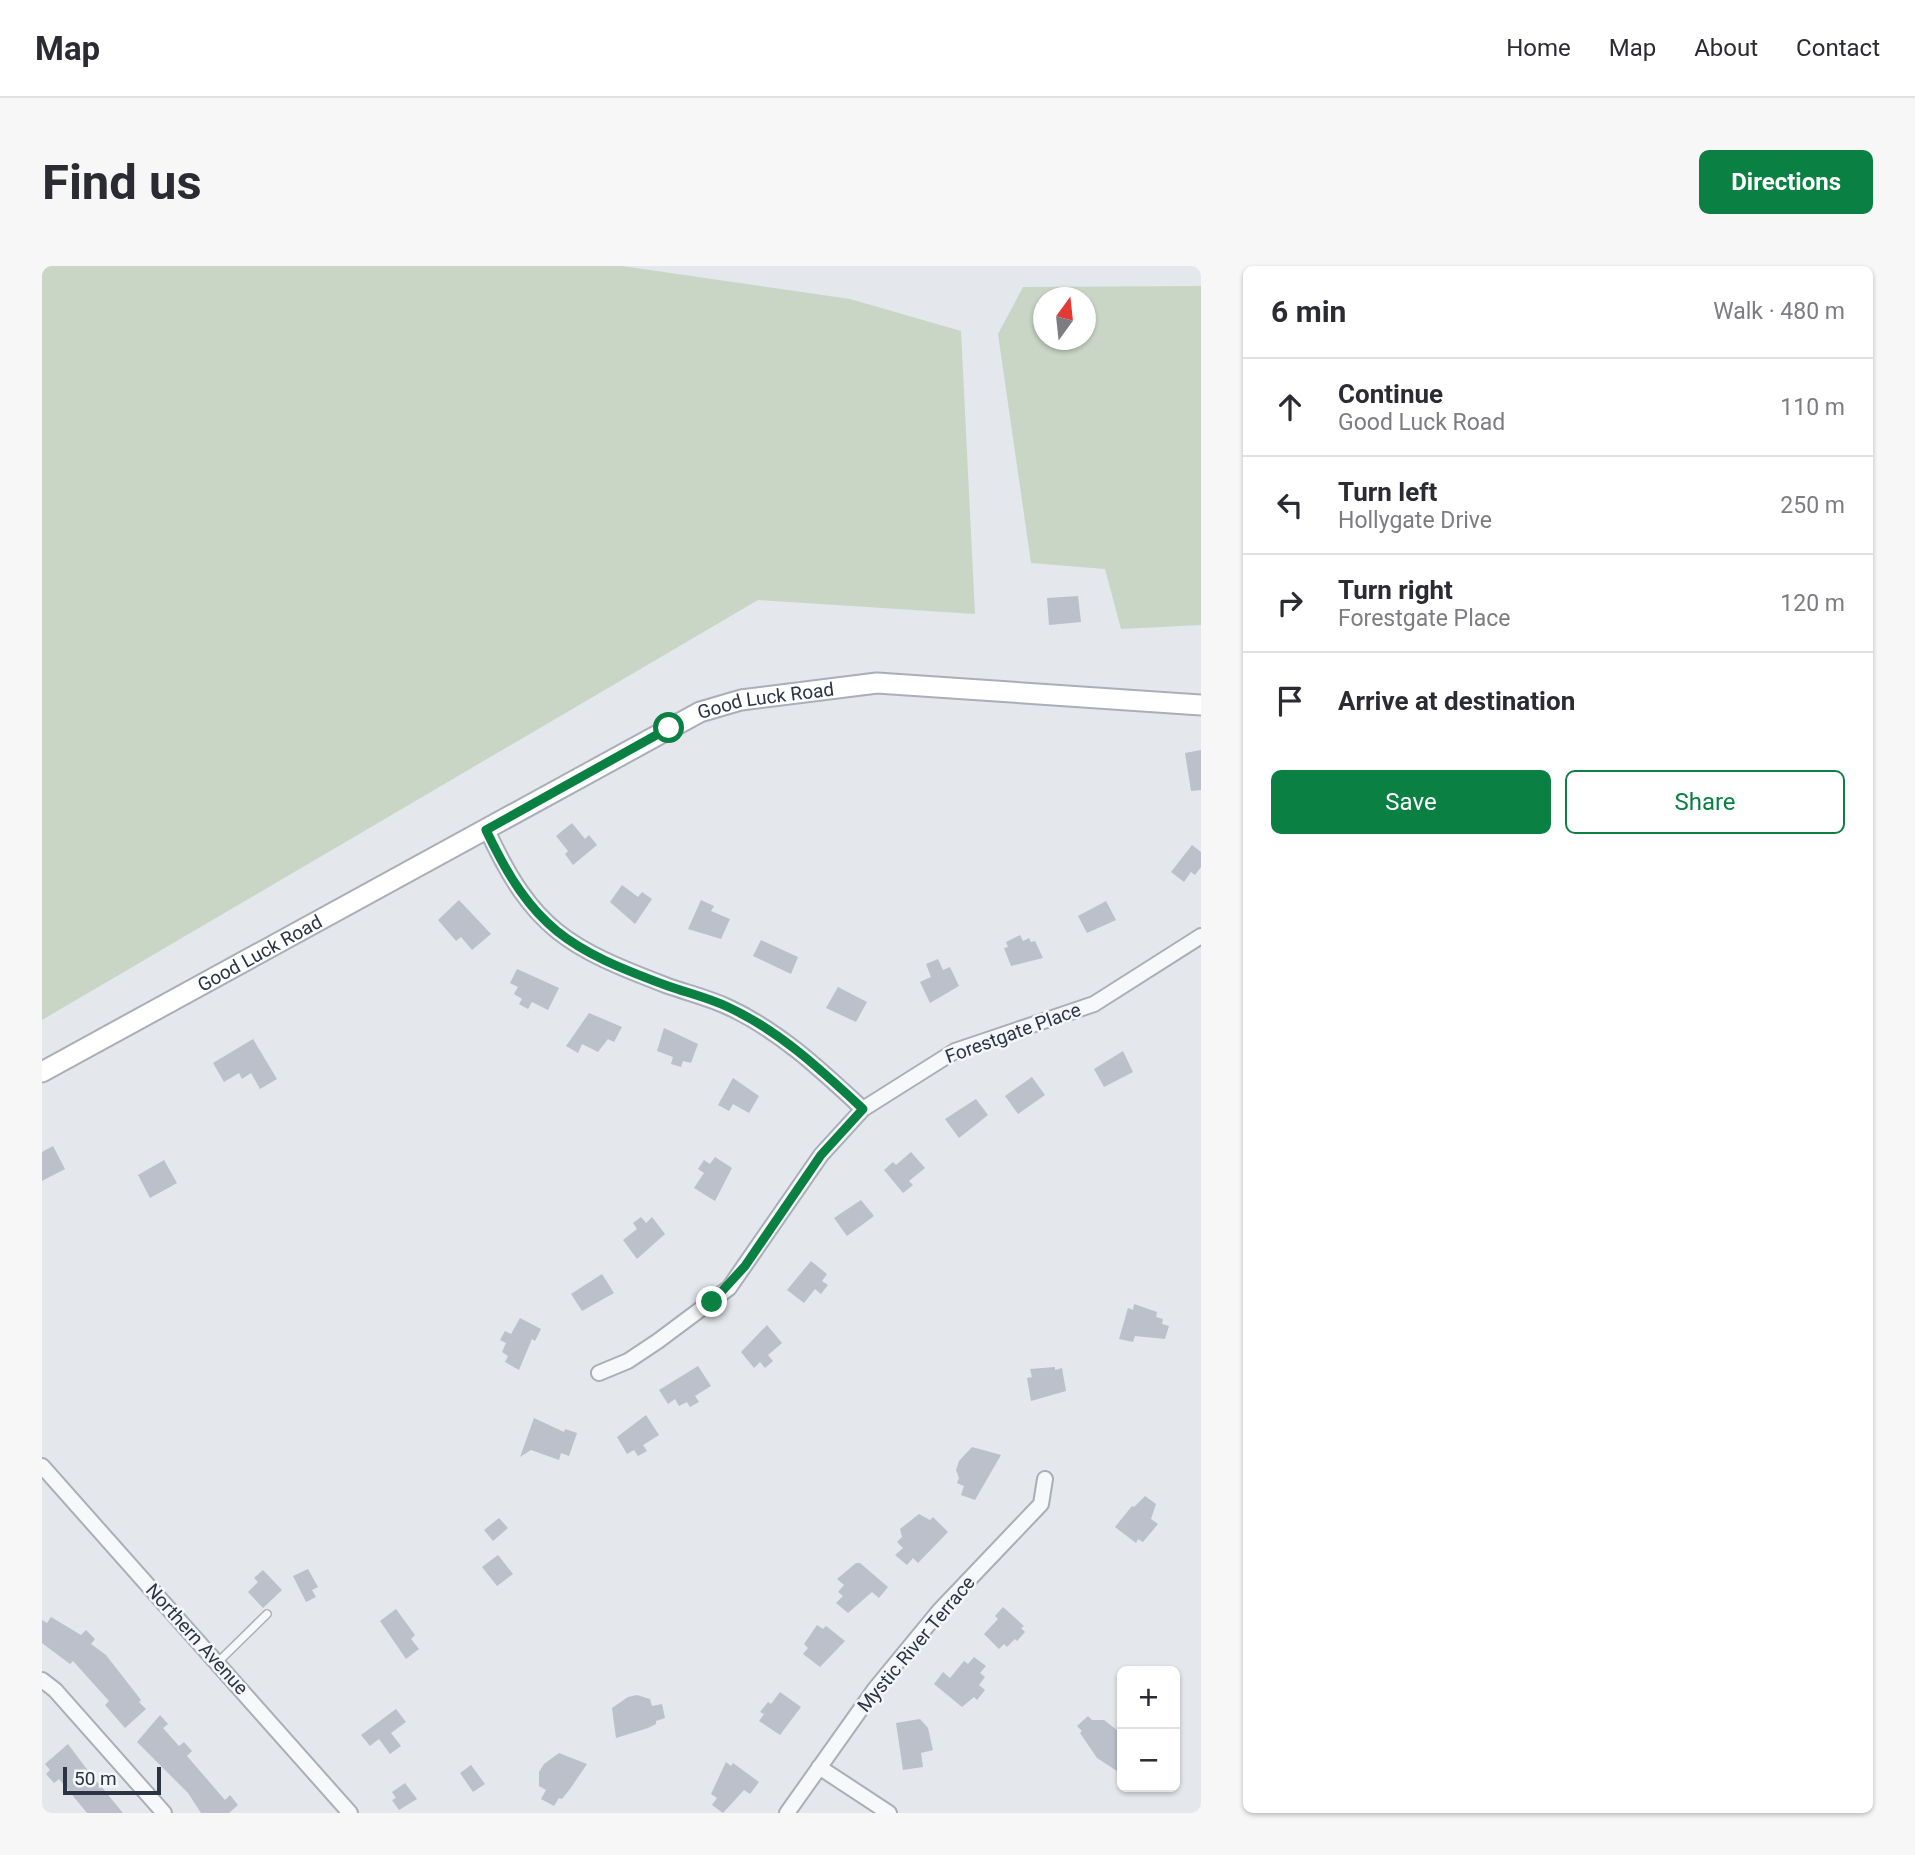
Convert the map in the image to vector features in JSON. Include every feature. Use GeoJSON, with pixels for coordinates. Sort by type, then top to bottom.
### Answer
{"type":"FeatureCollection","features":[{"type":"Feature","properties":{"kind":"street","name":"Good Luck Road"},"geometry":{"type":"LineString","coordinates":[[42,1072],[701,712],[741,700],[877,683],[1201,705]]}},
{"type":"Feature","properties":{"kind":"street"},"geometry":{"type":"LineString","coordinates":[[486,830],[501,860],[531,907],[562,937],[606,961],[743,1014],[806,1057],[863,1109]]}},
{"type":"Feature","properties":{"kind":"street","name":"Forestgate Place"},"geometry":{"type":"LineString","coordinates":[[598,1373],[628,1361],[659,1341],[729,1287],[821,1155],[863,1109],[955,1051],[1094,1004],[1201,936]]}},
{"type":"Feature","properties":{"kind":"street","name":"Northern Avenue"},"geometry":{"type":"LineString","coordinates":[[42,1466],[350,1813]]}},
{"type":"Feature","properties":{"kind":"street","name":"Mystic River Terrace"},"geometry":{"type":"LineString","coordinates":[[787,1813],[875,1689],[916,1640],[1041,1504],[1045,1479]]}},
{"type":"Feature","properties":{"kind":"street"},"geometry":{"type":"LineString","coordinates":[[42,1680],[55,1690],[164,1813]]}},
{"type":"Feature","properties":{"kind":"street"},"geometry":{"type":"LineString","coordinates":[[819,1767],[890,1813]]}},
{"type":"Feature","properties":{"kind":"lane"},"geometry":{"type":"LineString","coordinates":[[218,1662],[267,1614]]}},
{"type":"Feature","properties":{"kind":"green space"},"geometry":{"type":"Polygon","coordinates":[[[42,266],[622,266],[850,299],[961,331],[975,614],[758,600],[42,1020],[42,266]]]}},
{"type":"Feature","properties":{"kind":"green space"},"geometry":{"type":"Polygon","coordinates":[[[1201,286],[1201,625],[1121,629],[1105,569],[1031,563],[998,334],[1023,287],[1201,286]]]}},
{"type":"Feature","properties":{"kind":"building"},"geometry":{"type":"Polygon","coordinates":[[[1078,596],[1081,622],[1049,625],[1047,598],[1078,596]]]}},
{"type":"Feature","properties":{"kind":"building"},"geometry":{"type":"Polygon","coordinates":[[[1201,750],[1201,790],[1191,791],[1185,753],[1201,750]]]}},
{"type":"Feature","properties":{"kind":"building"},"geometry":{"type":"Polygon","coordinates":[[[572,823],[585,839],[589,835],[597,845],[573,865],[565,854],[568,851],[556,836],[572,823]]]}},
{"type":"Feature","properties":{"kind":"building"},"geometry":{"type":"Polygon","coordinates":[[[1192,845],[1201,852],[1201,867],[1195,875],[1191,872],[1184,882],[1171,872],[1192,845]]]}},
{"type":"Feature","properties":{"kind":"building"},"geometry":{"type":"Polygon","coordinates":[[[622,885],[638,897],[642,892],[652,899],[635,924],[610,902],[622,885]]]}},
{"type":"Feature","properties":{"kind":"building"},"geometry":{"type":"Polygon","coordinates":[[[459,900],[491,934],[472,950],[461,937],[456,941],[438,920],[459,900]]]}},
{"type":"Feature","properties":{"kind":"building"},"geometry":{"type":"Polygon","coordinates":[[[701,900],[714,906],[711,911],[730,919],[721,939],[688,929],[701,900]]]}},
{"type":"Feature","properties":{"kind":"building"},"geometry":{"type":"Polygon","coordinates":[[[1106,901],[1116,920],[1087,933],[1078,916],[1106,901]]]}},
{"type":"Feature","properties":{"kind":"building"},"geometry":{"type":"Polygon","coordinates":[[[1020,935],[1023,941],[1029,938],[1031,942],[1035,941],[1043,958],[1011,966],[1004,948],[1008,947],[1006,942],[1020,935]]]}},
{"type":"Feature","properties":{"kind":"building"},"geometry":{"type":"Polygon","coordinates":[[[761,940],[798,957],[791,974],[753,956],[761,940]]]}},
{"type":"Feature","properties":{"kind":"building"},"geometry":{"type":"Polygon","coordinates":[[[938,959],[943,970],[950,967],[959,986],[930,1003],[920,982],[931,977],[926,964],[938,959]]]}},
{"type":"Feature","properties":{"kind":"building"},"geometry":{"type":"Polygon","coordinates":[[[517,969],[559,988],[548,1010],[532,1002],[528,1009],[519,1004],[522,999],[514,994],[518,987],[510,983],[517,969]]]}},
{"type":"Feature","properties":{"kind":"building"},"geometry":{"type":"Polygon","coordinates":[[[838,987],[867,1002],[856,1022],[826,1008],[838,987]]]}},
{"type":"Feature","properties":{"kind":"building"},"geometry":{"type":"Polygon","coordinates":[[[589,1013],[622,1027],[614,1042],[608,1039],[598,1052],[582,1044],[578,1053],[566,1046],[589,1013]]]}},
{"type":"Feature","properties":{"kind":"building"},"geometry":{"type":"Polygon","coordinates":[[[664,1028],[698,1044],[691,1063],[683,1061],[681,1067],[671,1064],[673,1057],[657,1051],[664,1028]]]}},
{"type":"Feature","properties":{"kind":"building"},"geometry":{"type":"Polygon","coordinates":[[[253,1039],[277,1079],[260,1089],[251,1073],[242,1079],[239,1073],[224,1082],[213,1063],[253,1039]]]}},
{"type":"Feature","properties":{"kind":"building"},"geometry":{"type":"Polygon","coordinates":[[[1123,1051],[1133,1072],[1104,1087],[1094,1069],[1123,1051]]]}},
{"type":"Feature","properties":{"kind":"building"},"geometry":{"type":"Polygon","coordinates":[[[1032,1077],[1045,1095],[1018,1114],[1005,1096],[1032,1077]]]}},
{"type":"Feature","properties":{"kind":"building"},"geometry":{"type":"Polygon","coordinates":[[[733,1078],[759,1096],[749,1113],[733,1104],[729,1111],[718,1105],[733,1078]]]}},
{"type":"Feature","properties":{"kind":"building"},"geometry":{"type":"Polygon","coordinates":[[[976,1099],[988,1115],[959,1138],[945,1119],[976,1099]]]}},
{"type":"Feature","properties":{"kind":"building"},"geometry":{"type":"Polygon","coordinates":[[[53,1146],[65,1169],[42,1181],[42,1152],[53,1146]]]}},
{"type":"Feature","properties":{"kind":"building"},"geometry":{"type":"Polygon","coordinates":[[[911,1152],[925,1168],[909,1181],[913,1185],[903,1193],[884,1170],[893,1162],[896,1165],[911,1152]]]}},
{"type":"Feature","properties":{"kind":"building"},"geometry":{"type":"Polygon","coordinates":[[[715,1157],[732,1168],[715,1201],[694,1188],[704,1173],[698,1169],[704,1160],[710,1164],[715,1157]]]}},
{"type":"Feature","properties":{"kind":"building"},"geometry":{"type":"Polygon","coordinates":[[[164,1160],[177,1183],[150,1198],[138,1175],[164,1160]]]}},
{"type":"Feature","properties":{"kind":"building"},"geometry":{"type":"Polygon","coordinates":[[[861,1200],[874,1216],[847,1236],[834,1218],[861,1200]]]}},
{"type":"Feature","properties":{"kind":"building"},"geometry":{"type":"Polygon","coordinates":[[[641,1217],[646,1223],[652,1217],[665,1234],[637,1259],[623,1240],[637,1229],[633,1223],[641,1217]]]}},
{"type":"Feature","properties":{"kind":"building"},"geometry":{"type":"Polygon","coordinates":[[[811,1261],[827,1274],[822,1281],[828,1285],[821,1294],[815,1289],[804,1303],[787,1290],[811,1261]]]}},
{"type":"Feature","properties":{"kind":"building"},"geometry":{"type":"Polygon","coordinates":[[[602,1274],[614,1293],[582,1311],[571,1294],[602,1274]]]}},
{"type":"Feature","properties":{"kind":"building"},"geometry":{"type":"Polygon","coordinates":[[[1134,1304],[1157,1312],[1156,1317],[1163,1319],[1162,1324],[1169,1326],[1165,1339],[1135,1336],[1133,1342],[1119,1339],[1128,1308],[1133,1310],[1134,1304]]]}},
{"type":"Feature","properties":{"kind":"building"},"geometry":{"type":"Polygon","coordinates":[[[520,1318],[541,1329],[535,1341],[532,1339],[519,1370],[505,1362],[508,1356],[502,1352],[506,1343],[500,1340],[505,1331],[511,1334],[520,1318]]]}},
{"type":"Feature","properties":{"kind":"building"},"geometry":{"type":"Polygon","coordinates":[[[767,1325],[782,1343],[768,1355],[773,1361],[765,1368],[760,1362],[754,1368],[741,1352],[767,1325]]]}},
{"type":"Feature","properties":{"kind":"building"},"geometry":{"type":"Polygon","coordinates":[[[698,1366],[711,1386],[695,1396],[699,1402],[690,1407],[687,1402],[679,1406],[675,1399],[668,1404],[659,1390],[698,1366]]]}},
{"type":"Feature","properties":{"kind":"building"},"geometry":{"type":"Polygon","coordinates":[[[1055,1367],[1055,1370],[1062,1368],[1066,1391],[1031,1401],[1027,1378],[1032,1377],[1030,1369],[1055,1367]]]}},
{"type":"Feature","properties":{"kind":"building"},"geometry":{"type":"Polygon","coordinates":[[[646,1415],[659,1435],[643,1445],[647,1451],[638,1456],[634,1450],[627,1454],[617,1437],[646,1415]]]}},
{"type":"Feature","properties":{"kind":"building"},"geometry":{"type":"Polygon","coordinates":[[[534,1418],[564,1432],[565,1429],[577,1433],[569,1456],[561,1453],[559,1460],[531,1450],[520,1457],[534,1418]]]}},
{"type":"Feature","properties":{"kind":"building"},"geometry":{"type":"Polygon","coordinates":[[[972,1447],[1001,1455],[975,1500],[961,1495],[964,1486],[957,1483],[959,1478],[956,1470],[959,1461],[972,1447]]]}},
{"type":"Feature","properties":{"kind":"building"},"geometry":{"type":"Polygon","coordinates":[[[1145,1496],[1156,1504],[1151,1519],[1158,1524],[1143,1542],[1138,1539],[1136,1543],[1115,1527],[1132,1506],[1145,1496]]]}},
{"type":"Feature","properties":{"kind":"building"},"geometry":{"type":"Polygon","coordinates":[[[919,1514],[930,1520],[933,1517],[948,1532],[918,1563],[913,1558],[907,1565],[895,1555],[903,1548],[897,1542],[902,1537],[900,1529],[919,1514]]]}},
{"type":"Feature","properties":{"kind":"building"},"geometry":{"type":"Polygon","coordinates":[[[499,1518],[508,1528],[493,1541],[484,1530],[499,1518]]]}},
{"type":"Feature","properties":{"kind":"building"},"geometry":{"type":"Polygon","coordinates":[[[498,1555],[513,1574],[497,1586],[482,1567],[498,1555]]]}},
{"type":"Feature","properties":{"kind":"building"},"geometry":{"type":"Polygon","coordinates":[[[856,1563],[860,1563],[888,1587],[879,1598],[872,1592],[848,1613],[836,1603],[843,1596],[838,1592],[844,1585],[837,1579],[856,1563]]]}},
{"type":"Feature","properties":{"kind":"building"},"geometry":{"type":"Polygon","coordinates":[[[308,1569],[318,1587],[312,1590],[316,1597],[306,1602],[293,1576],[308,1569]]]}},
{"type":"Feature","properties":{"kind":"building"},"geometry":{"type":"Polygon","coordinates":[[[263,1570],[282,1590],[263,1608],[248,1592],[258,1582],[254,1578],[263,1570]]]}},
{"type":"Feature","properties":{"kind":"building"},"geometry":{"type":"Polygon","coordinates":[[[1003,1607],[1024,1626],[1021,1628],[1025,1632],[1017,1641],[1015,1639],[1007,1647],[1004,1644],[999,1649],[984,1634],[998,1619],[995,1616],[1003,1607]]]}},
{"type":"Feature","properties":{"kind":"building"},"geometry":{"type":"Polygon","coordinates":[[[396,1609],[415,1635],[411,1639],[419,1649],[406,1659],[380,1621],[396,1609]]]}},
{"type":"Feature","properties":{"kind":"building"},"geometry":{"type":"Polygon","coordinates":[[[51,1617],[81,1635],[86,1630],[95,1639],[91,1644],[106,1655],[141,1700],[139,1702],[146,1709],[125,1728],[105,1705],[109,1701],[73,1661],[70,1664],[42,1643],[42,1620],[47,1623],[51,1617]]]}},
{"type":"Feature","properties":{"kind":"building"},"geometry":{"type":"Polygon","coordinates":[[[817,1625],[823,1629],[826,1626],[845,1641],[820,1667],[803,1654],[808,1648],[804,1644],[817,1625]]]}},
{"type":"Feature","properties":{"kind":"building"},"geometry":{"type":"Polygon","coordinates":[[[974,1657],[986,1666],[980,1673],[985,1677],[979,1685],[985,1690],[977,1700],[974,1697],[962,1707],[934,1684],[943,1672],[950,1678],[964,1661],[968,1664],[974,1657]]]}},
{"type":"Feature","properties":{"kind":"building"},"geometry":{"type":"Polygon","coordinates":[[[780,1692],[801,1707],[780,1735],[759,1721],[764,1714],[760,1712],[768,1702],[771,1704],[780,1692]]]}},
{"type":"Feature","properties":{"kind":"building"},"geometry":{"type":"Polygon","coordinates":[[[637,1695],[650,1699],[652,1706],[662,1704],[665,1718],[648,1728],[616,1738],[612,1708],[628,1697],[637,1695]]]}},
{"type":"Feature","properties":{"kind":"building"},"geometry":{"type":"Polygon","coordinates":[[[396,1709],[406,1722],[391,1733],[401,1746],[390,1754],[379,1739],[370,1746],[361,1735],[396,1709]]]}},
{"type":"Feature","properties":{"kind":"building"},"geometry":{"type":"Polygon","coordinates":[[[160,1715],[168,1724],[163,1728],[179,1746],[184,1742],[192,1751],[187,1756],[225,1800],[230,1795],[238,1805],[229,1813],[201,1813],[188,1793],[137,1742],[160,1715]]]}},
{"type":"Feature","properties":{"kind":"building"},"geometry":{"type":"Polygon","coordinates":[[[1088,1716],[1092,1720],[1104,1720],[1117,1730],[1117,1771],[1097,1758],[1077,1726],[1088,1716]]]}},
{"type":"Feature","properties":{"kind":"building"},"geometry":{"type":"Polygon","coordinates":[[[920,1719],[928,1728],[933,1750],[921,1753],[923,1767],[903,1770],[896,1723],[920,1719]]]}},
{"type":"Feature","properties":{"kind":"building"},"geometry":{"type":"Polygon","coordinates":[[[68,1744],[123,1813],[87,1813],[59,1779],[54,1783],[46,1774],[50,1770],[45,1764],[68,1744]]]}},
{"type":"Feature","properties":{"kind":"building"},"geometry":{"type":"Polygon","coordinates":[[[559,1753],[587,1764],[554,1806],[541,1799],[546,1790],[539,1786],[539,1772],[544,1764],[559,1753]]]}},
{"type":"Feature","properties":{"kind":"building"},"geometry":{"type":"Polygon","coordinates":[[[726,1762],[731,1766],[733,1763],[759,1782],[750,1794],[744,1790],[723,1813],[712,1805],[717,1798],[711,1794],[726,1762]]]}},
{"type":"Feature","properties":{"kind":"building"},"geometry":{"type":"Polygon","coordinates":[[[471,1765],[485,1784],[473,1792],[460,1773],[471,1765]]]}},
{"type":"Feature","properties":{"kind":"building"},"geometry":{"type":"Polygon","coordinates":[[[405,1783],[417,1799],[399,1810],[392,1800],[396,1798],[392,1792],[405,1783]]]}},
{"type":"Feature","properties":{"kind":"route"},"geometry":{"type":"LineString","coordinates":[[669,728],[486,830],[501,860],[531,907],[562,937],[606,961],[726,1005],[743,1014],[806,1057],[863,1109],[821,1155],[745,1266],[729,1287],[712,1302]]}}]}
